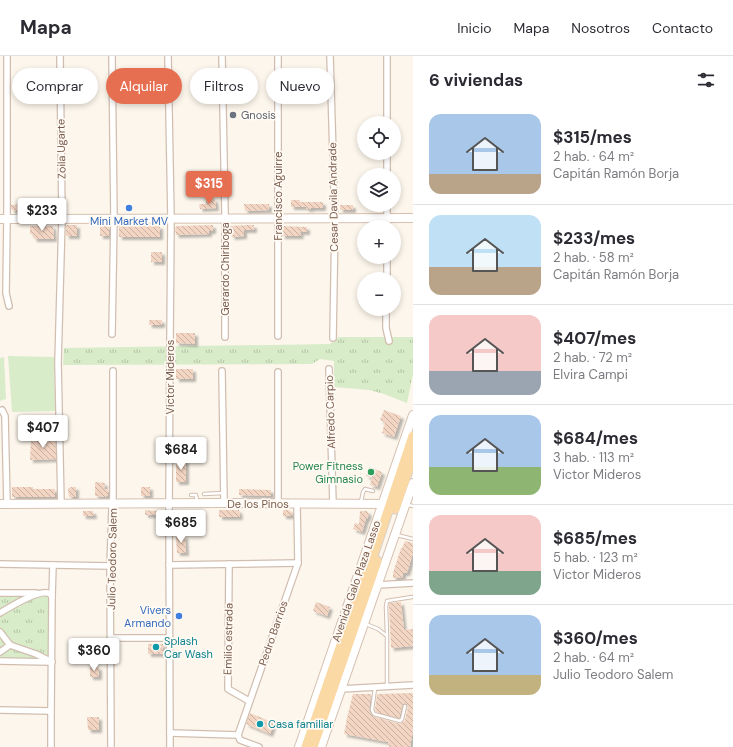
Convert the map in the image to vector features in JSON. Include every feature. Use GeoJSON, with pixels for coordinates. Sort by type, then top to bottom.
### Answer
{"type":"FeatureCollection","features":[{"type":"Feature","properties":{"kind":"main road","name":"Avenida Galo Plaza Lasso"},"geometry":{"type":"LineString","coordinates":[[306,747],[397,505],[413,436]]}},
{"type":"Feature","properties":{"kind":"main road","name":"Avenida Galo Plaza Lasso"},"geometry":{"type":"LineString","coordinates":[[313,747],[413,456]]}},
{"type":"Feature","properties":{"kind":"street"},"geometry":{"type":"LineString","coordinates":[[7,56],[3,219],[6,293],[9,306]]}},
{"type":"Feature","properties":{"kind":"street","name":"Zoila Ugarte"},"geometry":{"type":"LineString","coordinates":[[60,56],[62,218],[58,363],[61,504]]}},
{"type":"Feature","properties":{"kind":"street"},"geometry":{"type":"LineString","coordinates":[[112,56],[114,218],[112,334]]}},
{"type":"Feature","properties":{"kind":"street","name":"Victor Mideros"},"geometry":{"type":"LineString","coordinates":[[168,56],[171,218],[169,504],[170,747]]}},
{"type":"Feature","properties":{"kind":"street","name":"Gerardo Chiriboga"},"geometry":{"type":"LineString","coordinates":[[222,56],[225,218],[225,337]]}},
{"type":"Feature","properties":{"kind":"street","name":"Francisco Aguirre"},"geometry":{"type":"LineString","coordinates":[[278,56],[278,336]]}},
{"type":"Feature","properties":{"kind":"street","name":"Cesar Davila Andrade"},"geometry":{"type":"LineString","coordinates":[[330,56],[335,218],[333,338]]}},
{"type":"Feature","properties":{"kind":"street"},"geometry":{"type":"LineString","coordinates":[[387,56],[387,116]]}},
{"type":"Feature","properties":{"kind":"street"},"geometry":{"type":"LineString","coordinates":[[387,212],[387,218]]}},
{"type":"Feature","properties":{"kind":"street"},"geometry":{"type":"LineString","coordinates":[[3,219],[413,218]]}},
{"type":"Feature","properties":{"kind":"street"},"geometry":{"type":"LineString","coordinates":[[386,316],[386,328],[389,341]]}},
{"type":"Feature","properties":{"kind":"street","name":"Alfredo Carpio"},"geometry":{"type":"LineString","coordinates":[[329,369],[333,504]]}},
{"type":"Feature","properties":{"kind":"street","name":"Julio Teodoro Salem"},"geometry":{"type":"LineString","coordinates":[[111,747],[110,566],[113,496],[113,371]]}},
{"type":"Feature","properties":{"kind":"street"},"geometry":{"type":"LineString","coordinates":[[222,371],[224,504]]}},
{"type":"Feature","properties":{"kind":"street"},"geometry":{"type":"LineString","coordinates":[[278,372],[278,504]]}},
{"type":"Feature","properties":{"kind":"street"},"geometry":{"type":"LineString","coordinates":[[2,410],[5,416],[3,504]]}},
{"type":"Feature","properties":{"kind":"street","name":"Avenida Galo Plaza Lasso"},"geometry":{"type":"LineString","coordinates":[[320,747],[395,534],[397,505],[413,415]]}},
{"type":"Feature","properties":{"kind":"street","name":"Avenida Galo Plaza Lasso"},"geometry":{"type":"LineString","coordinates":[[299,747],[397,505],[413,483]]}},
{"type":"Feature","properties":{"kind":"street","name":"De los Pinos"},"geometry":{"type":"LineString","coordinates":[[3,504],[397,505]]}},
{"type":"Feature","properties":{"kind":"street","name":"Pedro Barrios"},"geometry":{"type":"LineString","coordinates":[[238,735],[298,563],[297,504]]}},
{"type":"Feature","properties":{"kind":"street"},"geometry":{"type":"LineString","coordinates":[[169,565],[298,563]]}},
{"type":"Feature","properties":{"kind":"street"},"geometry":{"type":"LineString","coordinates":[[0,564],[110,566]]}},
{"type":"Feature","properties":{"kind":"street","name":"Emilio estrada"},"geometry":{"type":"LineString","coordinates":[[229,564],[228,689],[250,701]]}},
{"type":"Feature","properties":{"kind":"street"},"geometry":{"type":"LineString","coordinates":[[52,747],[53,565]]}},
{"type":"Feature","properties":{"kind":"street"},"geometry":{"type":"LineString","coordinates":[[377,585],[413,583]]}},
{"type":"Feature","properties":{"kind":"street"},"geometry":{"type":"LineString","coordinates":[[0,593],[48,593],[52,597]]}},
{"type":"Feature","properties":{"kind":"street"},"geometry":{"type":"LineString","coordinates":[[0,613],[39,593]]}},
{"type":"Feature","properties":{"kind":"street"},"geometry":{"type":"LineString","coordinates":[[0,632],[10,645],[36,654],[52,662]]}},
{"type":"Feature","properties":{"kind":"street"},"geometry":{"type":"LineString","coordinates":[[111,638],[169,638]]}},
{"type":"Feature","properties":{"kind":"street"},"geometry":{"type":"LineString","coordinates":[[0,652],[10,645]]}},
{"type":"Feature","properties":{"kind":"street"},"geometry":{"type":"LineString","coordinates":[[0,661],[52,662]]}},
{"type":"Feature","properties":{"kind":"street"},"geometry":{"type":"LineString","coordinates":[[341,689],[413,685]]}},
{"type":"Feature","properties":{"kind":"street"},"geometry":{"type":"LineString","coordinates":[[0,710],[51,711]]}},
{"type":"Feature","properties":{"kind":"street"},"geometry":{"type":"LineString","coordinates":[[170,733],[238,735],[240,740],[259,747]]}},
{"type":"Feature","properties":{"kind":"lane"},"geometry":{"type":"LineString","coordinates":[[361,504],[364,491],[366,489],[373,490]]}},
{"type":"Feature","properties":{"kind":"lane"},"geometry":{"type":"LineString","coordinates":[[204,494],[223,494]]}},
{"type":"Feature","properties":{"kind":"lane"},"geometry":{"type":"LineString","coordinates":[[192,495],[196,495],[197,504]]}},
{"type":"Feature","properties":{"kind":"lane"},"geometry":{"type":"LineString","coordinates":[[395,534],[413,539]]}},
{"type":"Feature","properties":{"kind":"lane"},"geometry":{"type":"LineString","coordinates":[[387,686],[387,601],[412,597]]}},
{"type":"Feature","properties":{"kind":"lane"},"geometry":{"type":"LineString","coordinates":[[364,624],[378,629],[387,636]]}},
{"type":"Feature","properties":{"kind":"lane"},"geometry":{"type":"LineString","coordinates":[[375,687],[372,710],[374,714],[400,721],[402,719],[405,706]]}},
{"type":"Feature","properties":{"kind":"green space"},"geometry":{"type":"Polygon","coordinates":[[[339,337],[413,337],[413,374],[407,403],[369,390],[334,387],[334,361],[320,359],[312,364],[63,365],[64,348],[330,344],[339,337]]]}},
{"type":"Feature","properties":{"kind":"green space"},"geometry":{"type":"Polygon","coordinates":[[[8,356],[54,357],[55,411],[12,412],[8,356]]]}},
{"type":"Feature","properties":{"kind":"green space"},"geometry":{"type":"Polygon","coordinates":[[[4,357],[6,399],[0,401],[0,358],[4,357]]]}},
{"type":"Feature","properties":{"kind":"green space"},"geometry":{"type":"Polygon","coordinates":[[[0,594],[49,594],[52,662],[0,661],[0,594]]]}},
{"type":"Feature","properties":{"kind":"building"},"geometry":{"type":"Polygon","coordinates":[[[215,199],[216,208],[200,209],[199,204],[206,204],[206,200],[215,199]]]}},
{"type":"Feature","properties":{"kind":"building"},"geometry":{"type":"Polygon","coordinates":[[[291,200],[300,200],[300,202],[323,202],[323,208],[306,209],[306,207],[291,207],[291,200]]]}},
{"type":"Feature","properties":{"kind":"building"},"geometry":{"type":"Polygon","coordinates":[[[25,204],[26,211],[14,211],[11,209],[11,205],[25,204]]]}},
{"type":"Feature","properties":{"kind":"building"},"geometry":{"type":"Polygon","coordinates":[[[244,204],[269,204],[269,210],[245,211],[244,204]]]}},
{"type":"Feature","properties":{"kind":"building"},"geometry":{"type":"Polygon","coordinates":[[[340,205],[353,205],[353,210],[340,210],[340,205]]]}},
{"type":"Feature","properties":{"kind":"building"},"geometry":{"type":"Polygon","coordinates":[[[66,225],[77,225],[77,236],[66,236],[66,225]]]}},
{"type":"Feature","properties":{"kind":"building"},"geometry":{"type":"Polygon","coordinates":[[[100,225],[109,226],[109,236],[100,236],[100,225]]]}},
{"type":"Feature","properties":{"kind":"building"},"geometry":{"type":"Polygon","coordinates":[[[119,225],[160,226],[160,237],[119,237],[119,225]]]}},
{"type":"Feature","properties":{"kind":"building"},"geometry":{"type":"Polygon","coordinates":[[[213,225],[213,231],[209,231],[209,234],[176,235],[175,228],[177,226],[213,225]]]}},
{"type":"Feature","properties":{"kind":"building"},"geometry":{"type":"Polygon","coordinates":[[[254,225],[254,230],[244,230],[244,236],[232,237],[231,233],[229,233],[230,226],[254,225]]]}},
{"type":"Feature","properties":{"kind":"building"},"geometry":{"type":"Polygon","coordinates":[[[30,226],[53,226],[54,239],[34,239],[33,234],[30,234],[30,226]]]}},
{"type":"Feature","properties":{"kind":"building"},"geometry":{"type":"Polygon","coordinates":[[[282,226],[307,227],[307,232],[300,232],[301,236],[282,236],[282,226]]]}},
{"type":"Feature","properties":{"kind":"building"},"geometry":{"type":"Polygon","coordinates":[[[151,252],[162,252],[162,262],[151,262],[151,252]]]}},
{"type":"Feature","properties":{"kind":"building"},"geometry":{"type":"Polygon","coordinates":[[[149,320],[162,320],[162,325],[149,325],[149,320]]]}},
{"type":"Feature","properties":{"kind":"building"},"geometry":{"type":"Polygon","coordinates":[[[176,333],[195,333],[195,344],[176,343],[176,333]]]}},
{"type":"Feature","properties":{"kind":"building"},"geometry":{"type":"Polygon","coordinates":[[[176,369],[193,369],[193,379],[176,379],[176,369]]]}},
{"type":"Feature","properties":{"kind":"building"},"geometry":{"type":"Polygon","coordinates":[[[384,410],[401,416],[394,437],[382,433],[385,422],[380,420],[384,410]]]}},
{"type":"Feature","properties":{"kind":"building"},"geometry":{"type":"Polygon","coordinates":[[[31,438],[55,438],[56,459],[30,460],[31,438]]]}},
{"type":"Feature","properties":{"kind":"building"},"geometry":{"type":"Polygon","coordinates":[[[176,460],[186,460],[186,482],[176,482],[176,460]]]}},
{"type":"Feature","properties":{"kind":"building"},"geometry":{"type":"Polygon","coordinates":[[[369,467],[382,472],[377,487],[370,485],[372,478],[366,476],[369,467]]]}},
{"type":"Feature","properties":{"kind":"building"},"geometry":{"type":"Polygon","coordinates":[[[95,482],[105,483],[104,489],[108,489],[108,495],[105,497],[95,496],[95,482]]]}},
{"type":"Feature","properties":{"kind":"building"},"geometry":{"type":"Polygon","coordinates":[[[12,487],[55,489],[55,497],[12,497],[12,487]]]}},
{"type":"Feature","properties":{"kind":"building"},"geometry":{"type":"Polygon","coordinates":[[[76,487],[76,497],[69,497],[68,488],[76,487]]]}},
{"type":"Feature","properties":{"kind":"building"},"geometry":{"type":"Polygon","coordinates":[[[141,487],[150,487],[150,496],[141,496],[141,487]]]}},
{"type":"Feature","properties":{"kind":"building"},"geometry":{"type":"Polygon","coordinates":[[[239,489],[271,490],[271,496],[239,495],[239,489]]]}},
{"type":"Feature","properties":{"kind":"building"},"geometry":{"type":"Polygon","coordinates":[[[145,510],[157,511],[157,515],[145,515],[145,510]]]}},
{"type":"Feature","properties":{"kind":"building"},"geometry":{"type":"Polygon","coordinates":[[[219,510],[239,510],[240,517],[219,517],[219,510]]]}},
{"type":"Feature","properties":{"kind":"building"},"geometry":{"type":"Polygon","coordinates":[[[283,510],[292,512],[292,516],[283,516],[283,510]]]}},
{"type":"Feature","properties":{"kind":"building"},"geometry":{"type":"Polygon","coordinates":[[[83,511],[93,511],[94,516],[83,516],[83,511]]]}},
{"type":"Feature","properties":{"kind":"building"},"geometry":{"type":"Polygon","coordinates":[[[360,511],[367,511],[369,514],[362,532],[353,529],[355,523],[359,524],[360,511]]]}},
{"type":"Feature","properties":{"kind":"building"},"geometry":{"type":"Polygon","coordinates":[[[176,536],[185,536],[186,553],[177,553],[176,536]]]}},
{"type":"Feature","properties":{"kind":"building"},"geometry":{"type":"Polygon","coordinates":[[[405,541],[413,543],[413,553],[407,573],[403,573],[403,577],[393,578],[393,573],[401,548],[405,541]]]}},
{"type":"Feature","properties":{"kind":"building"},"geometry":{"type":"Polygon","coordinates":[[[316,602],[330,607],[327,616],[313,611],[316,602]]]}},
{"type":"Feature","properties":{"kind":"building"},"geometry":{"type":"Polygon","coordinates":[[[401,602],[404,630],[413,629],[413,646],[391,648],[389,603],[401,602]]]}},
{"type":"Feature","properties":{"kind":"building","name":"Splash Car Wash"},"geometry":{"type":"Polygon","coordinates":[[[148,644],[163,644],[163,654],[148,654],[148,644]]]}},
{"type":"Feature","properties":{"kind":"building"},"geometry":{"type":"Polygon","coordinates":[[[90,667],[99,667],[99,677],[90,677],[90,667]]]}},
{"type":"Feature","properties":{"kind":"building"},"geometry":{"type":"Polygon","coordinates":[[[413,693],[413,730],[410,747],[389,747],[388,742],[344,734],[353,694],[371,694],[369,710],[372,716],[400,724],[405,720],[408,707],[407,704],[403,704],[399,718],[376,712],[377,694],[413,693]]]}},
{"type":"Feature","properties":{"kind":"building","name":"Casa familiar"},"geometry":{"type":"Polygon","coordinates":[[[250,713],[274,723],[270,734],[246,724],[250,713]]]}},
{"type":"Feature","properties":{"kind":"building"},"geometry":{"type":"Polygon","coordinates":[[[87,717],[99,717],[99,730],[88,730],[87,717]]]}},
{"type":"Feature","properties":{"kind":"place","name":"Gnosis"},"geometry":{"type":"Point","coordinates":[233,115]}},
{"type":"Feature","properties":{"kind":"place","name":"Mini Market MV"},"geometry":{"type":"Point","coordinates":[129,208]}},
{"type":"Feature","properties":{"kind":"place","name":"Power Fitness Gimnasio"},"geometry":{"type":"Point","coordinates":[371,472]}},
{"type":"Feature","properties":{"kind":"place","name":"Vivers Armando"},"geometry":{"type":"Point","coordinates":[179,616]}},
{"type":"Feature","properties":{"kind":"place","name":"Splash Car Wash"},"geometry":{"type":"Point","coordinates":[156,647]}},
{"type":"Feature","properties":{"kind":"place","name":"Casa familiar"},"geometry":{"type":"Point","coordinates":[260,724]}}]}
